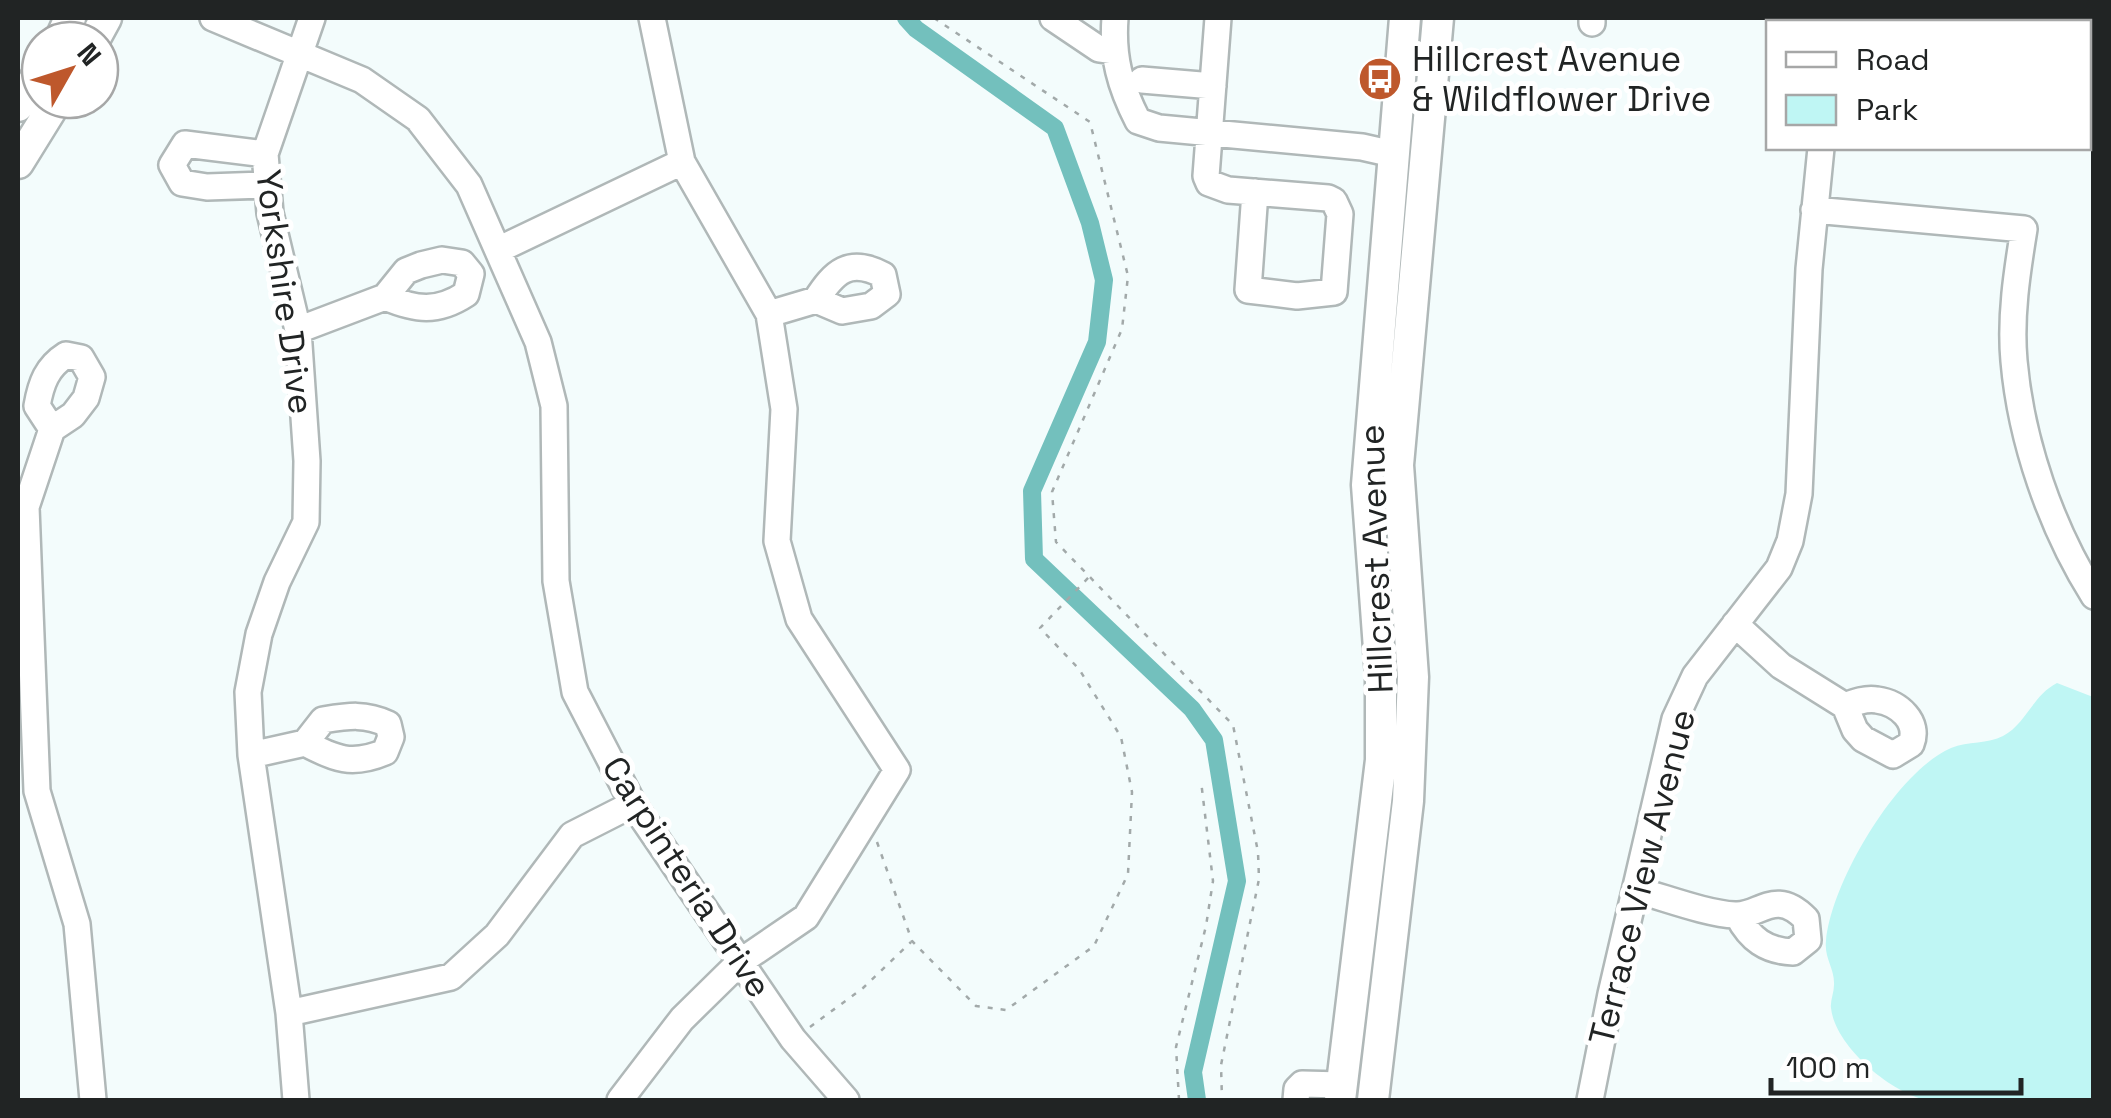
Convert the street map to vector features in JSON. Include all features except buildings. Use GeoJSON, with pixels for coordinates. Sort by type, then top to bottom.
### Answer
{"type":"FeatureCollection","features":[{"type":"Feature","properties":{"kind":"main road","name":"Hillcrest Avenue"},"geometry":{"type":"LineString","coordinates":[[1341,1093],[1381,760],[1382,676],[1367,485],[1405,18]]}},
{"type":"Feature","properties":{"kind":"main road","name":"Hillcrest Avenue"},"geometry":{"type":"LineString","coordinates":[[1373,1100],[1408,801],[1412,677],[1398,465],[1438,18]]}},
{"type":"Feature","properties":{"kind":"main road"},"geometry":{"type":"LineString","coordinates":[[18,162],[44,120]]}},
{"type":"Feature","properties":{"kind":"main road"},"geometry":{"type":"LineString","coordinates":[[1393,154],[1405,165],[1410,178],[1409,219],[1415,268]]}},
{"type":"Feature","properties":{"kind":"street","name":"Carpinteria Drive"},"geometry":{"type":"LineString","coordinates":[[213,18],[362,80],[418,119],[469,185],[538,342],[554,406],[556,581],[576,692],[634,804],[793,1039],[846,1100]]}},
{"type":"Feature","properties":{"kind":"street","name":"Yorkshire Drive"},"geometry":{"type":"LineString","coordinates":[[296,1100],[288,1013],[251,756],[248,692],[259,634],[277,582],[306,522],[307,461],[298,330],[277,248],[265,154],[312,18]]}},
{"type":"Feature","properties":{"kind":"street"},"geometry":{"type":"LineString","coordinates":[[620,1100],[682,1019],[740,962],[806,917],[897,770],[799,619],[777,541],[784,409],[769,314],[682,162],[652,18]]}},
{"type":"Feature","properties":{"kind":"street"},"geometry":{"type":"LineString","coordinates":[[1053,18],[1098,49],[1113,51]]}},
{"type":"Feature","properties":{"kind":"street"},"geometry":{"type":"LineString","coordinates":[[1115,18],[1113,51],[1120,86],[1138,122],[1159,128],[1362,147],[1393,154]]}},
{"type":"Feature","properties":{"kind":"street"},"geometry":{"type":"LineString","coordinates":[[1218,18],[1206,176],[1216,188],[1254,192],[1334,201],[1340,214],[1334,292],[1297,296],[1248,290],[1254,192]]}},
{"type":"Feature","properties":{"kind":"street"},"geometry":{"type":"LineString","coordinates":[[1142,80],[1213,86]]}},
{"type":"Feature","properties":{"kind":"street"},"geometry":{"type":"LineString","coordinates":[[265,154],[185,144],[172,165],[182,183],[208,187],[268,185]]}},
{"type":"Feature","properties":{"kind":"street","name":"Terrace View Avenue"},"geometry":{"type":"LineString","coordinates":[[1590,1100],[1675,719],[1695,676],[1779,568],[1796,520],[1814,210],[1822,150]]}},
{"type":"Feature","properties":{"kind":"street"},"geometry":{"type":"LineString","coordinates":[[500,250],[682,162]]}},
{"type":"Feature","properties":{"kind":"street"},"geometry":{"type":"LineString","coordinates":[[1814,210],[2024,229],[2013,328],[2018,395],[2043,486],[2072,557],[2094,596]]}},
{"type":"Feature","properties":{"kind":"street"},"geometry":{"type":"LineString","coordinates":[[298,330],[385,297]]}},
{"type":"Feature","properties":{"kind":"street"},"geometry":{"type":"LineString","coordinates":[[769,314],[816,300]]}},
{"type":"Feature","properties":{"kind":"street"},"geometry":{"type":"LineString","coordinates":[[52,429],[22,507],[37,791],[76,924],[93,1100]]}},
{"type":"Feature","properties":{"kind":"street"},"geometry":{"type":"LineString","coordinates":[[1735,624],[1781,666],[1845,706]]}},
{"type":"Feature","properties":{"kind":"street"},"geometry":{"type":"LineString","coordinates":[[251,756],[305,743]]}},
{"type":"Feature","properties":{"kind":"street"},"geometry":{"type":"LineString","coordinates":[[288,1013],[451,976],[496,934],[572,835],[634,804]]}},
{"type":"Feature","properties":{"kind":"street"},"geometry":{"type":"LineString","coordinates":[[1636,890],[1738,916]]}},
{"type":"Feature","properties":{"kind":"street"},"geometry":{"type":"LineString","coordinates":[[1296,1100],[1302,1084],[1341,1093]]}},
{"type":"Feature","properties":{"kind":"path"},"geometry":{"type":"LineString","coordinates":[[934,18],[1090,122],[1128,276],[1122,329],[1052,492],[1056,542],[1234,726],[1258,852],[1259,879],[1221,1065],[1222,1100]]}},
{"type":"Feature","properties":{"kind":"path"},"geometry":{"type":"LineString","coordinates":[[869,816],[912,941],[976,1006],[1006,1010],[1094,946],[1128,874],[1132,792],[1121,737],[1080,669],[1040,628],[1090,576]]}},
{"type":"Feature","properties":{"kind":"path"},"geometry":{"type":"LineString","coordinates":[[1179,1100],[1176,1047],[1206,926],[1212,881],[1201,780]]}},
{"type":"Feature","properties":{"kind":"path"},"geometry":{"type":"LineString","coordinates":[[793,1039],[862,988],[912,941]]}},
{"type":"Feature","properties":{"kind":"green space"},"geometry":{"type":"Polygon","coordinates":[[[2057,683],[2093,697],[2093,1100],[1926,1100],[1881,1077],[1842,1037],[1831,1005],[1834,979],[1826,941],[1831,917],[1853,861],[1909,780],[1951,748],[1991,740],[2011,731],[2057,683]]]}},
{"type":"Feature","properties":{"kind":"waterway"},"geometry":{"type":"LineString","coordinates":[[906,18],[1055,128],[1090,223],[1104,280],[1097,342],[1032,491],[1034,559],[1192,709],[1214,740],[1237,881],[1193,1072],[1197,1100]]}},
{"type":"Feature","properties":{"kind":"place","name":"Hillcrest Avenue & Wildflower Drive"},"geometry":{"type":"Point","coordinates":[1380,79]}}]}
